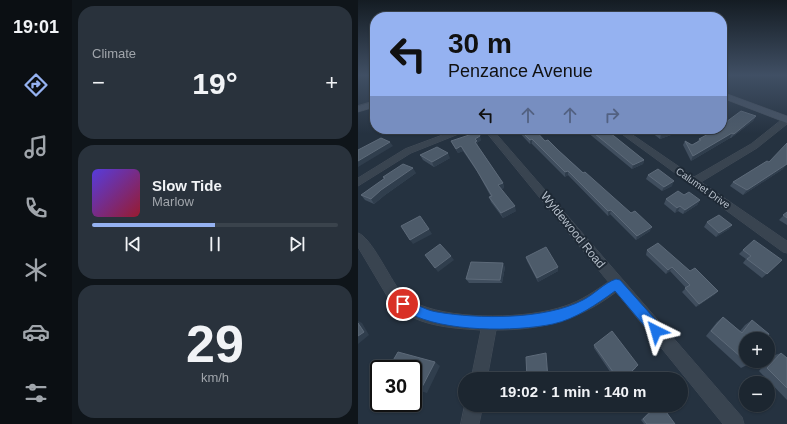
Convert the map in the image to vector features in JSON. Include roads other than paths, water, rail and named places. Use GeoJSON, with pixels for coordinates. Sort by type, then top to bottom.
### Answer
{"type":"FeatureCollection","features":[{"type":"Feature","properties":{"kind":"street"},"geometry":{"type":"LineString","coordinates":[[727,97],[787,120]]}},
{"type":"Feature","properties":{"kind":"street"},"geometry":{"type":"LineString","coordinates":[[358,110],[370,106]]}},
{"type":"Feature","properties":{"kind":"street"},"geometry":{"type":"LineString","coordinates":[[694,182],[748,151],[787,120]]}},
{"type":"Feature","properties":{"kind":"street"},"geometry":{"type":"LineString","coordinates":[[358,183],[408,151],[452,134]]}},
{"type":"Feature","properties":{"kind":"street","name":"Wyldewood Road"},"geometry":{"type":"LineString","coordinates":[[492,134],[538,187],[616,284],[735,424]]}},
{"type":"Feature","properties":{"kind":"street","name":"Calumet Drive"},"geometry":{"type":"LineString","coordinates":[[626,134],[787,248]]}},
{"type":"Feature","properties":{"kind":"street"},"geometry":{"type":"LineString","coordinates":[[358,238],[366,247],[396,296],[411,309],[436,318],[490,323],[555,317],[587,304],[616,284]]}},
{"type":"Feature","properties":{"kind":"street"},"geometry":{"type":"LineString","coordinates":[[480,372],[490,323]]}},
{"type":"Feature","properties":{"kind":"street"},"geometry":{"type":"LineString","coordinates":[[470,424],[473,412]]}}]}
